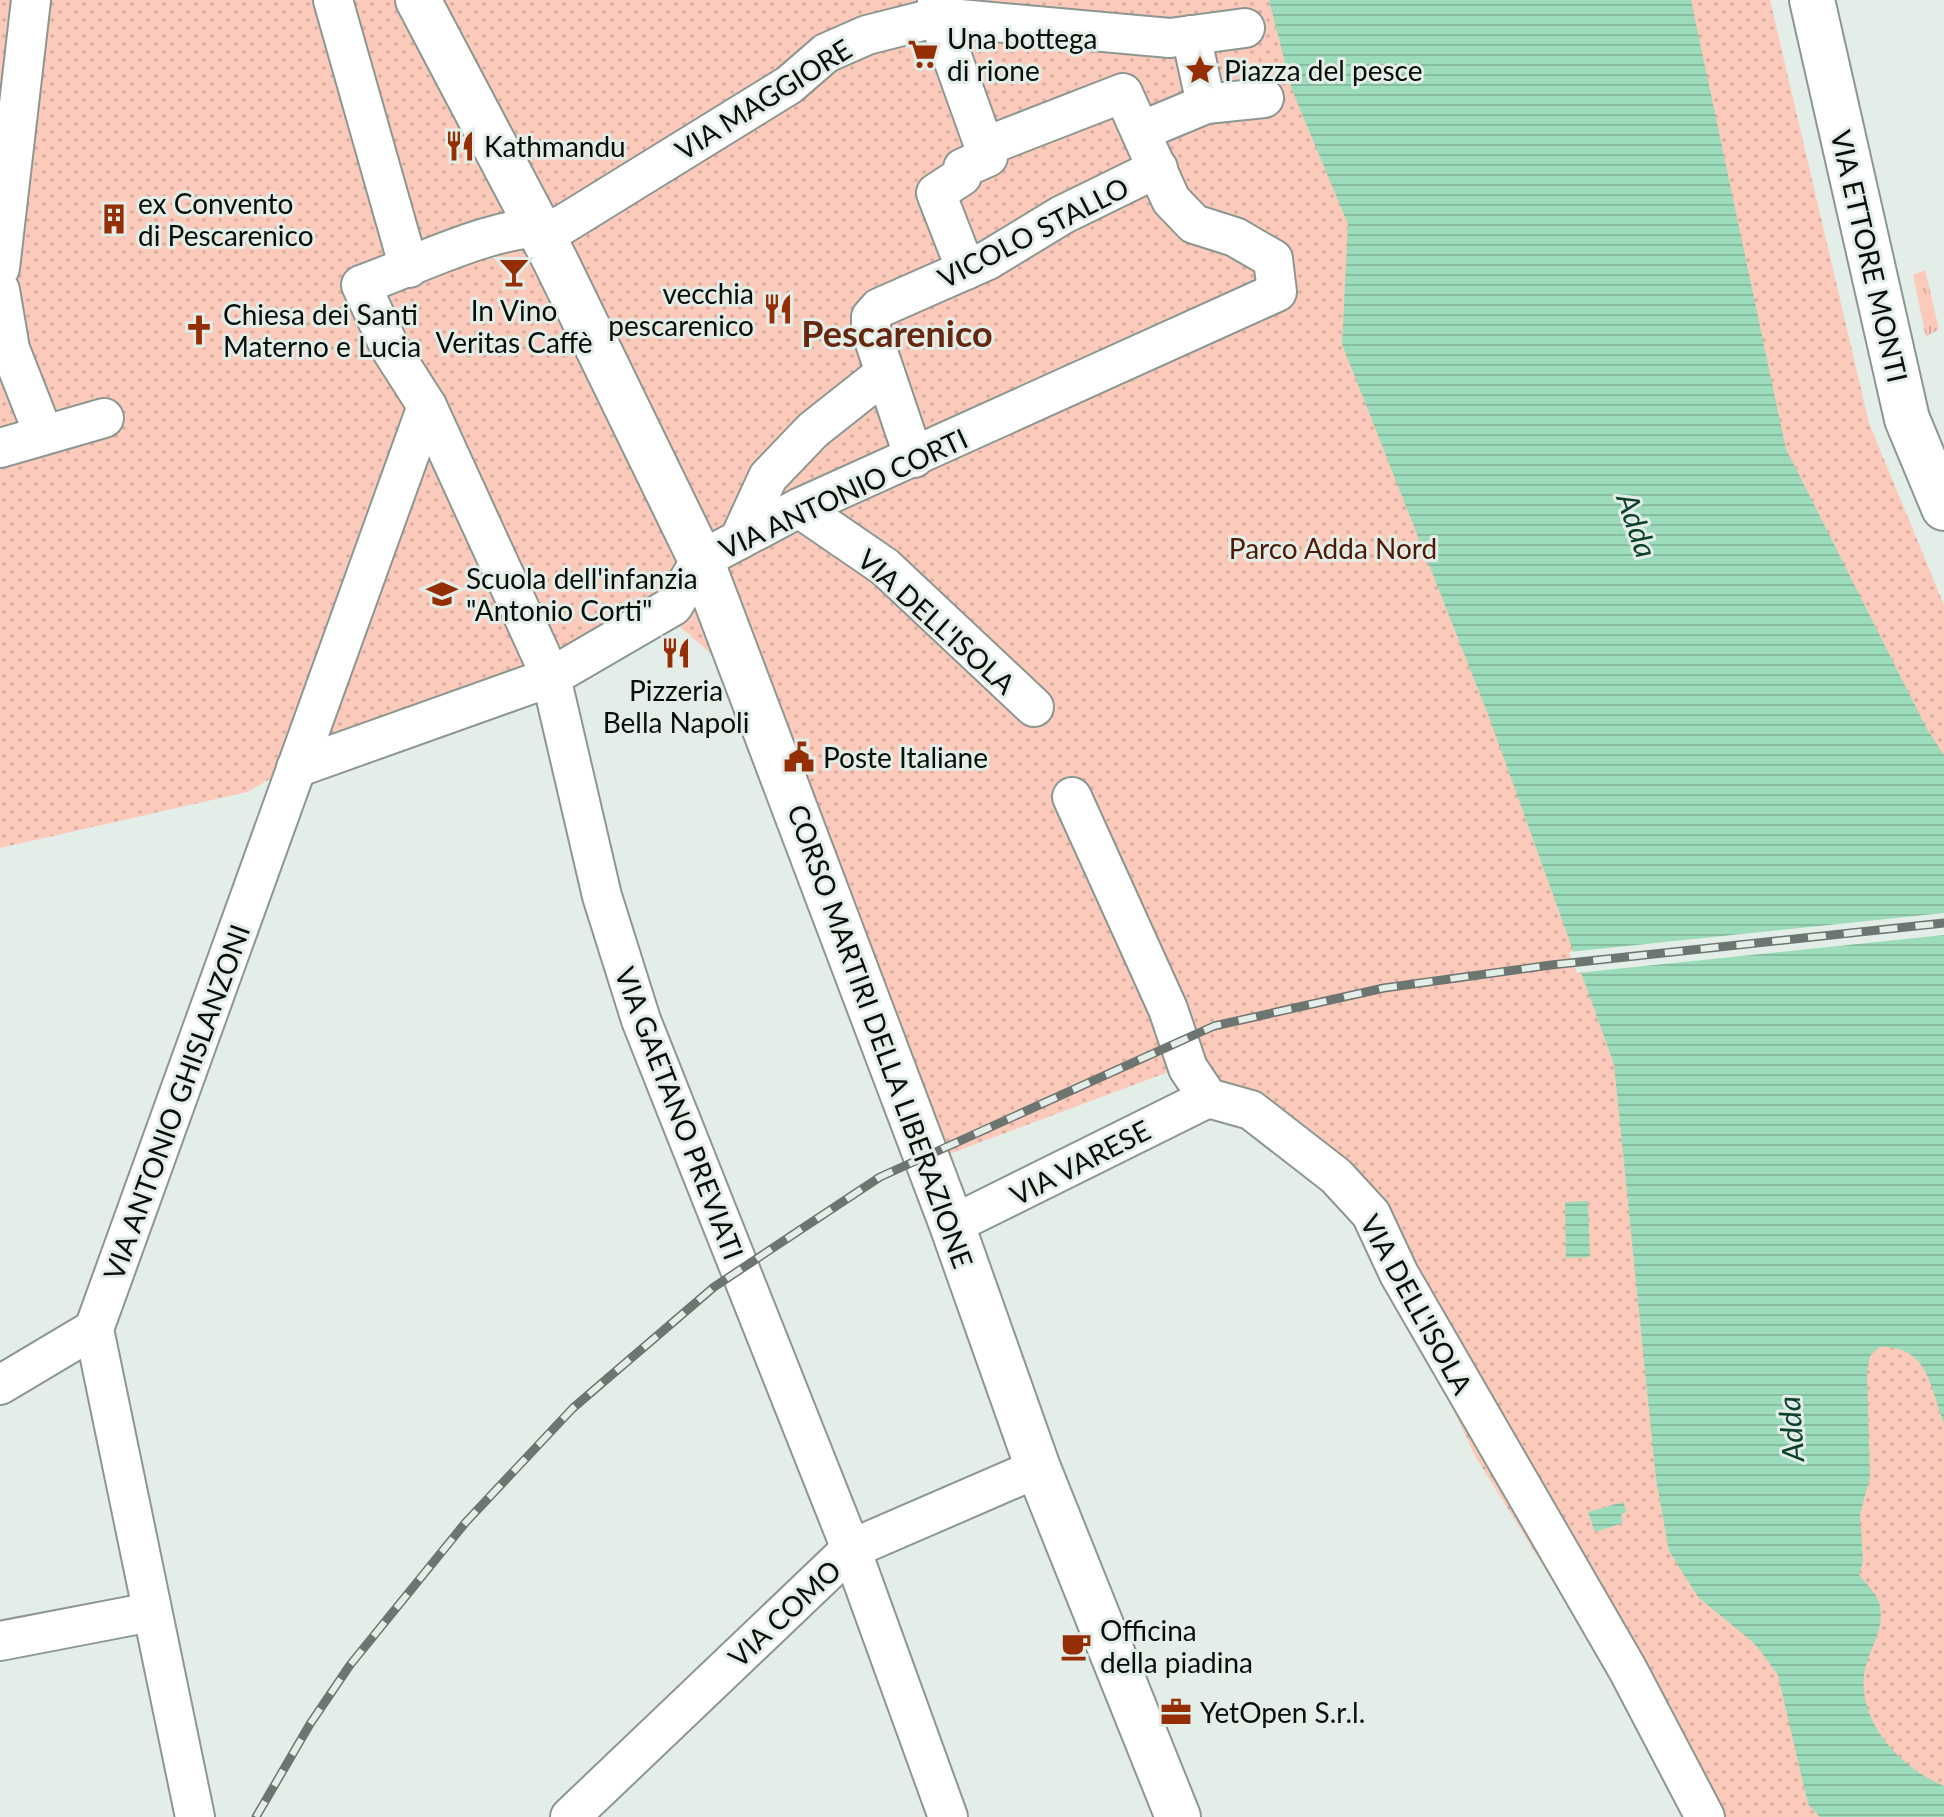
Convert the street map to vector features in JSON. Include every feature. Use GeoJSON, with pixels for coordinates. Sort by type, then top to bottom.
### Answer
{"type":"FeatureCollection","features":[{"type":"Feature","properties":{"kind":"main road","name":"CORSO MARTIRI DELLA LIBERAZIONE"},"geometry":{"type":"LineString","coordinates":[[418,0],[555,260],[701,560],[952,1225],[1038,1468],[1178,1817]]}},
{"type":"Feature","properties":{"kind":"main road","name":"VIA ETTORE MONTI"},"geometry":{"type":"LineString","coordinates":[[1812,0],[1907,419],[1944,508]]}},
{"type":"Feature","properties":{"kind":"street"},"geometry":{"type":"LineString","coordinates":[[0,268],[31,0]]}},
{"type":"Feature","properties":{"kind":"street"},"geometry":{"type":"LineString","coordinates":[[333,0],[409,268]]}},
{"type":"Feature","properties":{"kind":"street"},"geometry":{"type":"LineString","coordinates":[[938,9],[988,157],[963,168],[962,176],[936,193],[966,270]]}},
{"type":"Feature","properties":{"kind":"street","name":"VIA MAGGIORE"},"geometry":{"type":"LineString","coordinates":[[409,268],[535,225],[559,227],[624,184],[789,85],[826,53],[938,9],[1089,15],[1170,38],[1245,28]]}},
{"type":"Feature","properties":{"kind":"street"},"geometry":{"type":"LineString","coordinates":[[1191,35],[1206,104]]}},
{"type":"Feature","properties":{"kind":"street"},"geometry":{"type":"LineString","coordinates":[[984,147],[1123,93],[1158,168]]}},
{"type":"Feature","properties":{"kind":"street"},"geometry":{"type":"LineString","coordinates":[[1141,131],[1206,104],[1264,98]]}},
{"type":"Feature","properties":{"kind":"street","name":"VICOLO STALLO"},"geometry":{"type":"LineString","coordinates":[[914,458],[871,331],[871,317],[879,308],[966,270],[1062,215],[1158,168]]}},
{"type":"Feature","properties":{"kind":"street","name":"VIA ANTONIO CORTI"},"geometry":{"type":"LineString","coordinates":[[296,768],[551,677],[673,606],[701,560],[799,508],[1277,292],[1273,259],[1235,237],[1194,224],[1171,200],[1158,168]]}},
{"type":"Feature","properties":{"kind":"street","name":"VIA GAETANO PREVIATI"},"geometry":{"type":"LineString","coordinates":[[409,268],[361,285],[390,348],[427,406],[551,677],[602,896],[641,1020],[851,1549],[948,1817]]}},
{"type":"Feature","properties":{"kind":"street"},"geometry":{"type":"LineString","coordinates":[[0,290],[10,349],[43,433]]}},
{"type":"Feature","properties":{"kind":"street"},"geometry":{"type":"LineString","coordinates":[[739,540],[768,477],[813,430],[885,373]]}},
{"type":"Feature","properties":{"kind":"street","name":"VIA ANTONIO GHISLANZONI"},"geometry":{"type":"LineString","coordinates":[[94,1329],[427,406]]}},
{"type":"Feature","properties":{"kind":"street"},"geometry":{"type":"LineString","coordinates":[[0,448],[43,433],[104,418]]}},
{"type":"Feature","properties":{"kind":"street","name":"VIA DELL'ISOLA"},"geometry":{"type":"LineString","coordinates":[[799,508],[885,567],[1034,707]]}},
{"type":"Feature","properties":{"kind":"street"},"geometry":{"type":"LineString","coordinates":[[1072,797],[1168,1009],[1188,1068],[1208,1098]]}},
{"type":"Feature","properties":{"kind":"street","name":"VIA DELL'ISOLA"},"geometry":{"type":"LineString","coordinates":[[1208,1098],[1251,1110],[1336,1176],[1371,1214],[1406,1288],[1628,1670],[1705,1817]]}},
{"type":"Feature","properties":{"kind":"street","name":"VIA VARESE"},"geometry":{"type":"LineString","coordinates":[[952,1225],[1208,1098]]}},
{"type":"Feature","properties":{"kind":"street"},"geometry":{"type":"LineString","coordinates":[[0,1385],[94,1329],[190,1814]]}},
{"type":"Feature","properties":{"kind":"street","name":"VIA COMO"},"geometry":{"type":"LineString","coordinates":[[570,1817],[851,1549],[1038,1468]]}},
{"type":"Feature","properties":{"kind":"street"},"geometry":{"type":"LineString","coordinates":[[0,1641],[151,1612]]}},
{"type":"Feature","properties":{"kind":"green space","name":"Parco Adda Nord"},"geometry":{"type":"Polygon","coordinates":[[[0,0],[1770,0],[1869,423],[1944,605],[1944,1817],[1682,1817],[1657,1749],[1475,1456],[1333,1152],[1171,1071],[941,1157],[742,681],[655,605],[551,683],[318,752],[247,792],[0,848],[0,0]]]}},
{"type":"Feature","properties":{"kind":"green space"},"geometry":{"type":"Polygon","coordinates":[[[1925,270],[1939,329],[1926,337],[1913,275],[1925,270]]]}},
{"type":"Feature","properties":{"kind":"water","name":"Adda"},"geometry":{"type":"Polygon","coordinates":[[[1269,0],[1691,0],[1786,449],[1927,729],[1944,755],[1944,1423],[1925,1370],[1917,1360],[1895,1348],[1879,1347],[1870,1356],[1867,1373],[1870,1477],[1860,1514],[1863,1561],[1859,1575],[1877,1598],[1881,1614],[1866,1665],[1866,1704],[1883,1739],[1896,1754],[1927,1778],[1944,1786],[1944,1817],[1820,1817],[1808,1804],[1778,1675],[1755,1644],[1698,1597],[1669,1551],[1656,1479],[1614,1064],[1489,717],[1342,344],[1348,224],[1292,90],[1269,0]]]}},
{"type":"Feature","properties":{"kind":"water"},"geometry":{"type":"Polygon","coordinates":[[[1588,1201],[1590,1257],[1566,1258],[1565,1202],[1588,1201]]]}},
{"type":"Feature","properties":{"kind":"water"},"geometry":{"type":"Polygon","coordinates":[[[1623,1502],[1627,1512],[1621,1514],[1623,1523],[1595,1532],[1588,1512],[1623,1502]]]}},
{"type":"Feature","properties":{"kind":"pier"},"geometry":{"type":"Polygon","coordinates":[[[1944,913],[1944,935],[1577,973],[1569,952],[1944,913]]]}},
{"type":"Feature","properties":{"kind":"railway"},"geometry":{"type":"LineString","coordinates":[[256,1817],[310,1724],[350,1665],[466,1522],[573,1408],[714,1287],[880,1177],[1214,1026],[1384,988],[1551,965],[1944,923]]}},
{"type":"Feature","properties":{"kind":"place","name":"Una bottega di rione"},"geometry":{"type":"Point","coordinates":[923,54]}},
{"type":"Feature","properties":{"kind":"place","name":"Piazza del pesce"},"geometry":{"type":"Point","coordinates":[1200,70]}},
{"type":"Feature","properties":{"kind":"place","name":"Kathmandu"},"geometry":{"type":"Point","coordinates":[460,146]}},
{"type":"Feature","properties":{"kind":"place","name":"ex Convento di Pescarenico"},"geometry":{"type":"Point","coordinates":[114,219]}},
{"type":"Feature","properties":{"kind":"place","name":"In Vino Veritas Caffè"},"geometry":{"type":"Point","coordinates":[514,272]}},
{"type":"Feature","properties":{"kind":"place","name":"vecchia pescarenico"},"geometry":{"type":"Point","coordinates":[778,309]}},
{"type":"Feature","properties":{"kind":"place","name":"Chiesa dei Santi Materno e Lucia"},"geometry":{"type":"Point","coordinates":[199,330]}},
{"type":"Feature","properties":{"kind":"place","name":"Scuola dell'infanzia \"Antonio Corti\""},"geometry":{"type":"Point","coordinates":[442,594]}},
{"type":"Feature","properties":{"kind":"place","name":"Pizzeria Bella Napoli"},"geometry":{"type":"Point","coordinates":[676,653]}},
{"type":"Feature","properties":{"kind":"place","name":"Poste Italiane"},"geometry":{"type":"Point","coordinates":[799,757]}},
{"type":"Feature","properties":{"kind":"place","name":"Officina della piadina"},"geometry":{"type":"Point","coordinates":[1076,1646]}},
{"type":"Feature","properties":{"kind":"place","name":"YetOpen S.r.l."},"geometry":{"type":"Point","coordinates":[1176,1712]}},
{"type":"Feature","properties":{"kind":"district","name":"Pescarenico"},"geometry":{"type":"Point","coordinates":[897,333]}}]}
